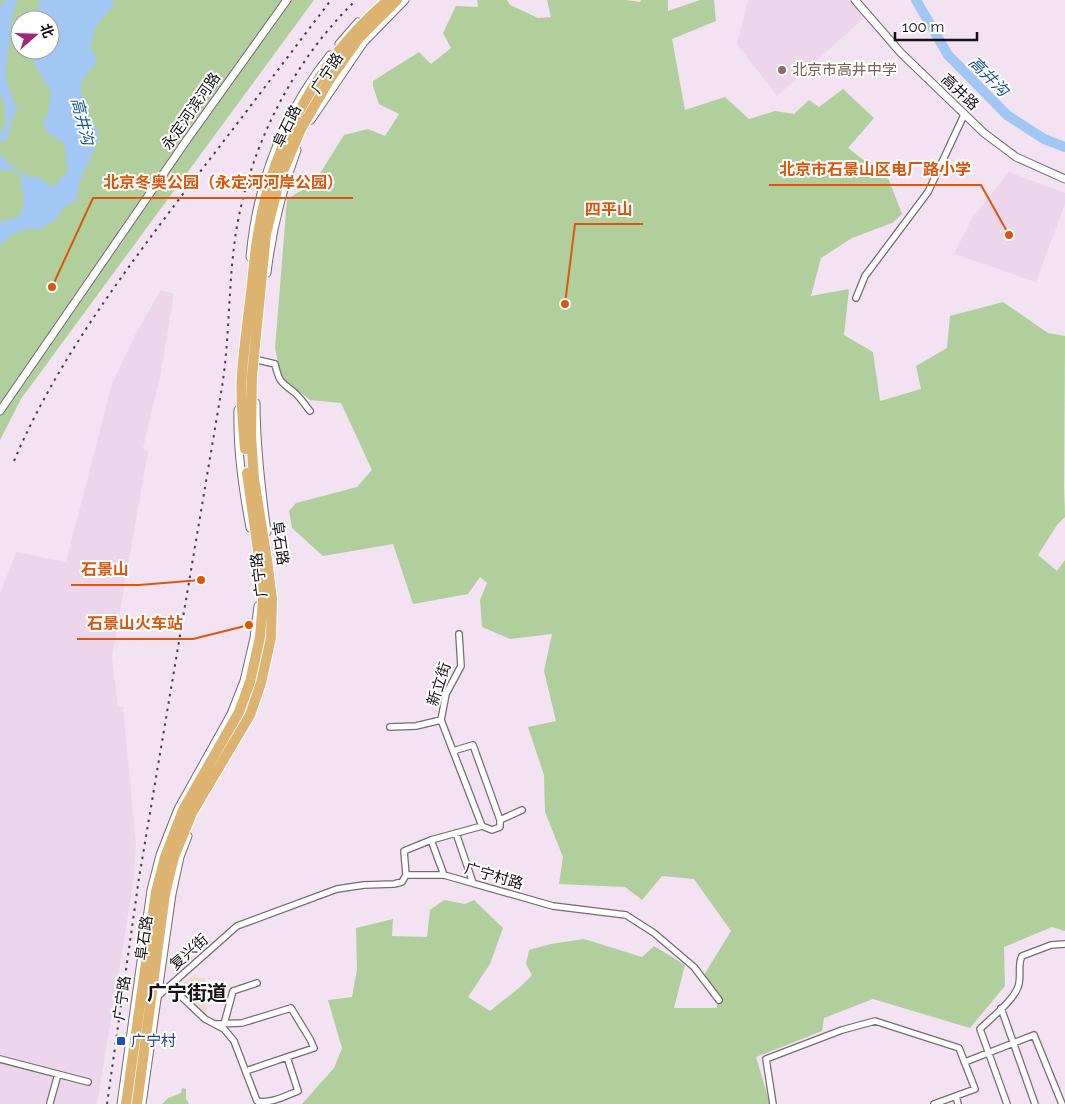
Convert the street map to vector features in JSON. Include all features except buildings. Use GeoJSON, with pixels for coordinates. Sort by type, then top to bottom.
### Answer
{"type":"FeatureCollection","features":[{"type":"Feature","properties":{"kind":"highway","name":"阜石路"},"geometry":{"type":"LineString","coordinates":[[126,1104],[156,892],[165,857],[183,810],[239,712],[250,682],[260,637],[263,600],[262,578],[248,481],[242,375],[258,233],[269,185],[291,125],[321,74],[352,34],[388,0]]}},
{"type":"Feature","properties":{"kind":"highway","name":"阜石路"},"geometry":{"type":"LineString","coordinates":[[137,1104],[165,894],[174,857],[192,813],[250,715],[261,683],[271,638],[272,600],[268,560],[254,479],[251,436],[252,376],[266,234],[280,178],[300,129],[330,79],[359,38],[397,0]]}},
{"type":"Feature","properties":{"kind":"street","name":"永定河滨河路"},"geometry":{"type":"LineString","coordinates":[[0,411],[186,141],[287,0]]}},
{"type":"Feature","properties":{"kind":"street","name":"广宁路"},"geometry":{"type":"LineString","coordinates":[[121,1104],[151,890],[160,855],[178,809],[231,714],[244,681],[254,638],[259,583],[257,562],[241,481],[237,437],[239,376],[252,234],[265,175],[284,126],[316,73],[349,31],[382,0]]}},
{"type":"Feature","properties":{"kind":"street","name":"广宁路"},"geometry":{"type":"LineString","coordinates":[[142,1104],[172,894],[180,858],[196,814],[255,716],[265,683],[274,638],[277,599],[256,437],[260,329],[272,236],[286,179],[305,130],[364,42],[405,0]]}},
{"type":"Feature","properties":{"kind":"street","name":"高井路"},"geometry":{"type":"LineString","coordinates":[[855,0],[901,53],[964,115],[1004,149],[1027,163],[1065,179]]}},
{"type":"Feature","properties":{"kind":"street"},"geometry":{"type":"LineString","coordinates":[[856,298],[865,276],[928,192],[964,115]]}},
{"type":"Feature","properties":{"kind":"street"},"geometry":{"type":"LineString","coordinates":[[258,360],[275,364],[278,378],[287,388],[295,393],[310,411]]}},
{"type":"Feature","properties":{"kind":"street","name":"新立街"},"geometry":{"type":"LineString","coordinates":[[390,727],[416,726],[441,720],[446,694],[460,666],[458,634]]}},
{"type":"Feature","properties":{"kind":"street"},"geometry":{"type":"LineString","coordinates":[[441,720],[482,826]]}},
{"type":"Feature","properties":{"kind":"street"},"geometry":{"type":"LineString","coordinates":[[406,875],[404,852],[431,840],[482,826],[492,830],[500,827],[500,820],[473,745],[452,750]]}},
{"type":"Feature","properties":{"kind":"street"},"geometry":{"type":"LineString","coordinates":[[500,820],[522,810]]}},
{"type":"Feature","properties":{"kind":"street"},"geometry":{"type":"LineString","coordinates":[[456,833],[473,883]]}},
{"type":"Feature","properties":{"kind":"street"},"geometry":{"type":"LineString","coordinates":[[431,840],[444,875]]}},
{"type":"Feature","properties":{"kind":"street","name":"广宁村路"},"geometry":{"type":"LineString","coordinates":[[237,926],[337,889],[364,884],[394,884],[402,882],[406,875],[444,875],[553,906],[626,915],[654,933],[694,967],[719,1000]]}},
{"type":"Feature","properties":{"kind":"street","name":"复兴街"},"geometry":{"type":"LineString","coordinates":[[157,997],[237,926]]}},
{"type":"Feature","properties":{"kind":"street"},"geometry":{"type":"LineString","coordinates":[[1007,1104],[980,1029],[1013,996],[1018,987],[1020,977],[1019,960],[1022,956],[1052,945],[1065,944]]}},
{"type":"Feature","properties":{"kind":"street"},"geometry":{"type":"LineString","coordinates":[[224,1024],[233,991],[258,983]]}},
{"type":"Feature","properties":{"kind":"street"},"geometry":{"type":"LineString","coordinates":[[170,986],[205,1019],[224,1029],[234,1041],[257,1101],[272,1101],[298,1092],[287,1057]]}},
{"type":"Feature","properties":{"kind":"street"},"geometry":{"type":"LineString","coordinates":[[216,1024],[242,1024],[291,1008],[314,1048],[246,1071]]}},
{"type":"Feature","properties":{"kind":"street"},"geometry":{"type":"LineString","coordinates":[[1001,1008],[1035,1104]]}},
{"type":"Feature","properties":{"kind":"street"},"geometry":{"type":"LineString","coordinates":[[773,1104],[766,1059],[842,1030],[875,1021],[959,1048],[975,1089],[934,1104]]}},
{"type":"Feature","properties":{"kind":"street"},"geometry":{"type":"LineString","coordinates":[[965,1062],[1034,1036],[1062,1104]]}},
{"type":"Feature","properties":{"kind":"street"},"geometry":{"type":"LineString","coordinates":[[0,1059],[88,1082]]}},
{"type":"Feature","properties":{"kind":"street"},"geometry":{"type":"LineString","coordinates":[[50,1103],[58,1074]]}},
{"type":"Feature","properties":{"kind":"street"},"geometry":{"type":"LineString","coordinates":[[956,1096],[958,1104]]}},
{"type":"Feature","properties":{"kind":"shaded area","name":"北京市高井中学"},"geometry":{"type":"Polygon","coordinates":[[[748,0],[851,0],[865,17],[777,96],[737,44],[748,0]]]}},
{"type":"Feature","properties":{"kind":"shaded area"},"geometry":{"type":"Polygon","coordinates":[[[1009,172],[1065,193],[1065,204],[1036,282],[954,254],[973,217],[1009,172]]]}},
{"type":"Feature","properties":{"kind":"shaded area"},"geometry":{"type":"Polygon","coordinates":[[[161,290],[174,294],[161,372],[143,448],[148,452],[112,657],[118,707],[123,707],[136,845],[133,885],[97,1104],[0,1104],[0,594],[16,552],[66,562],[112,384],[136,333],[161,290]]]}},
{"type":"Feature","properties":{"kind":"shaded area"},"geometry":{"type":"Polygon","coordinates":[[[191,977],[205,978],[207,1017],[177,990],[191,977]]]}},
{"type":"Feature","properties":{"kind":"green space"},"geometry":{"type":"Polygon","coordinates":[[[0,0],[314,0],[21,399],[0,440],[0,0]]]}},
{"type":"Feature","properties":{"kind":"green space"},"geometry":{"type":"Polygon","coordinates":[[[477,0],[507,0],[510,5],[538,18],[551,17],[547,0],[626,0],[640,2],[641,0],[668,0],[668,11],[700,0],[714,0],[716,21],[672,39],[685,110],[725,97],[749,119],[775,111],[794,114],[809,100],[819,107],[843,89],[874,118],[848,148],[889,180],[902,214],[892,223],[852,238],[821,258],[811,296],[849,289],[844,335],[873,352],[880,401],[921,389],[916,366],[947,348],[950,316],[1003,302],[1048,333],[1065,336],[1065,517],[1057,525],[1038,555],[1057,571],[1065,560],[1065,931],[1052,927],[1004,947],[1005,986],[970,1028],[873,999],[824,1018],[822,1031],[756,1057],[770,1104],[302,1104],[334,1068],[342,1048],[328,1000],[352,997],[357,970],[356,928],[393,919],[392,936],[427,937],[430,910],[444,900],[465,904],[474,900],[503,928],[490,964],[468,997],[490,1011],[532,975],[526,964],[529,950],[551,944],[584,939],[642,957],[654,946],[685,965],[674,1008],[717,1008],[716,993],[704,975],[731,931],[694,879],[662,876],[642,900],[625,887],[559,884],[563,857],[545,812],[544,775],[528,727],[556,721],[544,671],[552,634],[510,639],[482,627],[480,600],[487,583],[480,577],[468,594],[413,604],[393,544],[323,556],[292,528],[289,511],[296,503],[357,487],[372,470],[341,403],[310,400],[281,377],[275,348],[287,199],[314,183],[344,135],[368,129],[385,136],[399,114],[379,104],[373,81],[419,52],[431,64],[451,48],[443,33],[456,6],[478,7],[477,0]]]}},
{"type":"Feature","properties":{"kind":"green space"},"geometry":{"type":"Polygon","coordinates":[[[182,1088],[186,1089],[186,1099],[189,1104],[162,1104],[168,1098],[181,1093],[182,1088]]]}},
{"type":"Feature","properties":{"kind":"water"},"geometry":{"type":"Polygon","coordinates":[[[4,0],[17,0],[14,10],[10,10],[10,34],[5,78],[17,110],[11,122],[8,138],[0,143],[0,132],[5,127],[6,119],[5,106],[0,95],[0,6],[3,5],[4,0]]]}},
{"type":"Feature","properties":{"kind":"water"},"geometry":{"type":"Polygon","coordinates":[[[40,0],[113,0],[112,7],[95,27],[90,49],[97,58],[95,64],[83,79],[80,89],[88,116],[98,130],[98,142],[80,180],[56,220],[39,230],[27,229],[18,231],[0,244],[0,222],[19,217],[24,203],[20,174],[10,170],[0,170],[0,153],[9,164],[22,174],[30,177],[39,177],[46,184],[54,186],[69,170],[64,143],[49,134],[43,125],[44,119],[48,114],[51,91],[41,77],[34,60],[60,60],[60,10],[37,10],[40,0]]]}},
{"type":"Feature","properties":{"kind":"waterway","name":"高井沟"},"geometry":{"type":"LineString","coordinates":[[916,0],[948,55],[1007,115],[1044,139],[1065,147]]}},
{"type":"Feature","properties":{"kind":"waterway","name":"高井沟"},"geometry":{"type":"LineString","coordinates":[[56,206],[72,197],[75,178]]}},
{"type":"Feature","properties":{"kind":"railway"},"geometry":{"type":"LineString","coordinates":[[14,461],[50,389],[92,320],[138,254],[331,0]]}},
{"type":"Feature","properties":{"kind":"railway"},"geometry":{"type":"LineString","coordinates":[[107,1104],[139,878],[222,387],[233,251],[243,200],[252,168],[264,137],[294,78],[333,24],[356,0]]}},
{"type":"Feature","properties":{"kind":"place","name":"北京市高井中学"},"geometry":{"type":"Point","coordinates":[782,70]}},
{"type":"Feature","properties":{"kind":"place","name":"北京市石景山区电厂路小学"},"geometry":{"type":"Point","coordinates":[1009,235]}},
{"type":"Feature","properties":{"kind":"place","name":"北京冬奥公园（永定河河岸公园）"},"geometry":{"type":"Point","coordinates":[52,287]}},
{"type":"Feature","properties":{"kind":"place","name":"四平山"},"geometry":{"type":"Point","coordinates":[565,304]}},
{"type":"Feature","properties":{"kind":"place","name":"石景山"},"geometry":{"type":"Point","coordinates":[201,580]}},
{"type":"Feature","properties":{"kind":"place","name":"石景山火车站"},"geometry":{"type":"Point","coordinates":[249,625]}},
{"type":"Feature","properties":{"kind":"place","name":"广宁村"},"geometry":{"type":"Point","coordinates":[121,1041]}},
{"type":"Feature","properties":{"kind":"district","name":"广宁街道"},"geometry":{"type":"Point","coordinates":[187,993]}}]}
